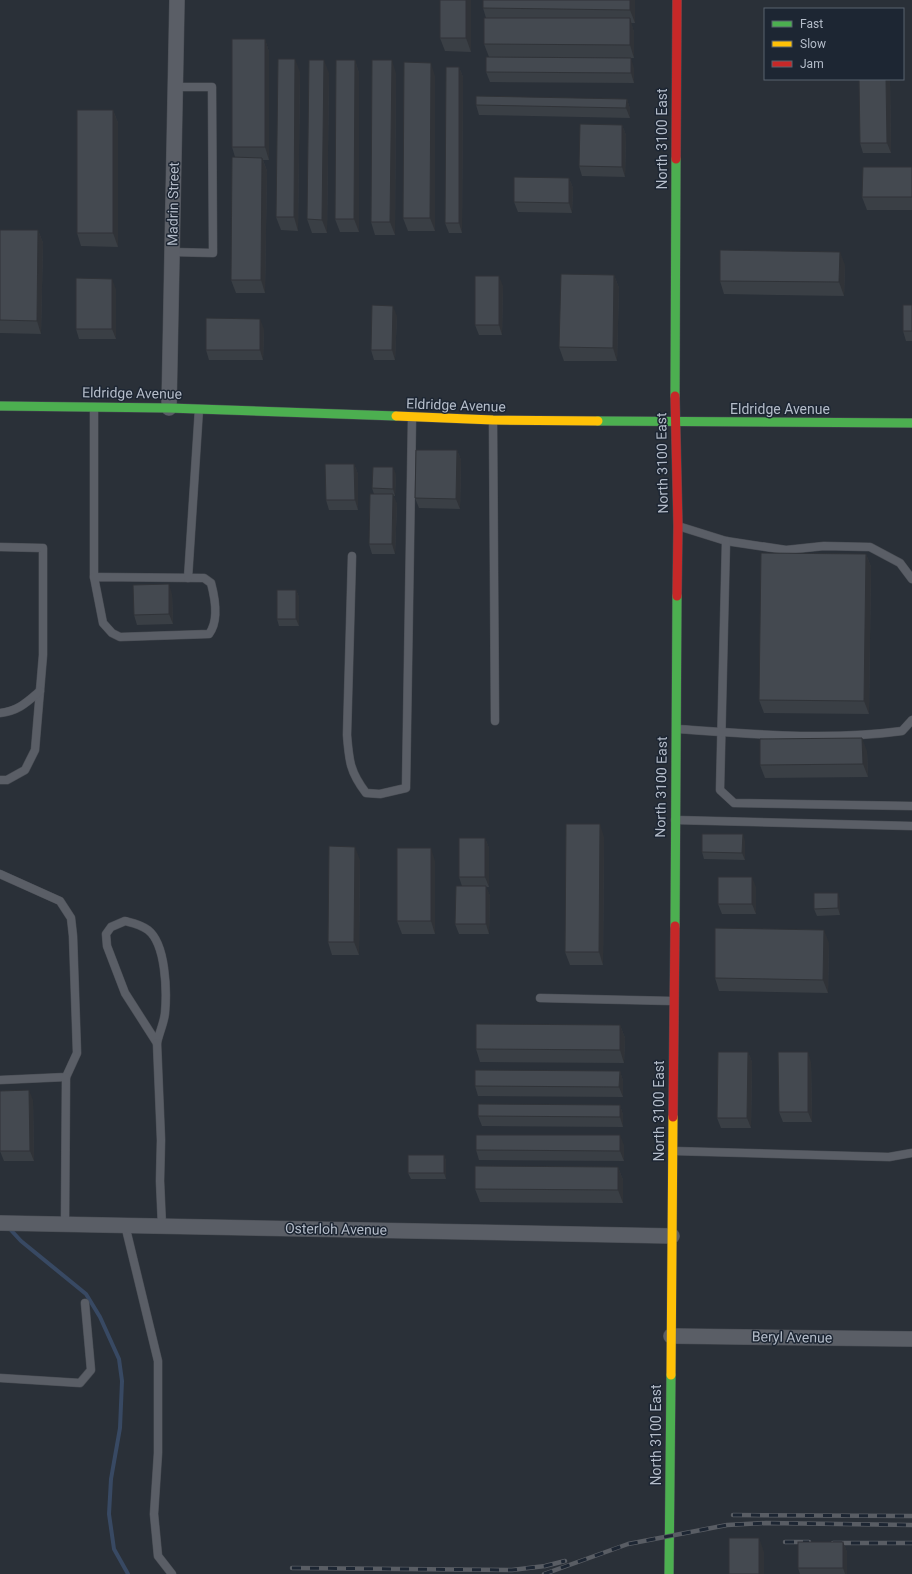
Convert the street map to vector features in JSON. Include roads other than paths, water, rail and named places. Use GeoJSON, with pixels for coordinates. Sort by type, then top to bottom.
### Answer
{"type":"FeatureCollection","features":[{"type":"Feature","properties":{"kind":"main road","name":"North 3100 East"},"geometry":{"type":"LineString","coordinates":[[669,1574],[678,526],[674,422],[677,0]]}},
{"type":"Feature","properties":{"kind":"main road","name":"Eldridge Avenue"},"geometry":{"type":"LineString","coordinates":[[0,406],[169,408],[493,420],[912,423]]}},
{"type":"Feature","properties":{"kind":"street","name":"Madrin Street"},"geometry":{"type":"LineString","coordinates":[[169,408],[176,0]]}},
{"type":"Feature","properties":{"kind":"street","name":"Osterloh Avenue"},"geometry":{"type":"LineString","coordinates":[[0,1223],[672,1236]]}},
{"type":"Feature","properties":{"kind":"street","name":"Beryl Avenue"},"geometry":{"type":"LineString","coordinates":[[671,1336],[912,1339]]}},
{"type":"Feature","properties":{"kind":"lane"},"geometry":{"type":"LineString","coordinates":[[172,252],[213,253],[212,87],[175,87]]}},
{"type":"Feature","properties":{"kind":"lane"},"geometry":{"type":"LineString","coordinates":[[94,407],[94,577],[103,623],[112,633],[120,637],[209,634],[214,627],[215,596],[211,583],[204,578],[94,577]]}},
{"type":"Feature","properties":{"kind":"lane"},"geometry":{"type":"LineString","coordinates":[[188,578],[199,409]]}},
{"type":"Feature","properties":{"kind":"lane"},"geometry":{"type":"LineString","coordinates":[[352,556],[347,735],[349,763],[356,780],[366,793],[380,794],[406,788],[412,418]]}},
{"type":"Feature","properties":{"kind":"lane"},"geometry":{"type":"LineString","coordinates":[[493,420],[495,721]]}},
{"type":"Feature","properties":{"kind":"lane"},"geometry":{"type":"LineString","coordinates":[[678,526],[726,541],[786,550],[824,546],[870,547],[900,563],[912,579]]}},
{"type":"Feature","properties":{"kind":"lane"},"geometry":{"type":"LineString","coordinates":[[726,541],[723,732],[720,790],[734,803],[912,806]]}},
{"type":"Feature","properties":{"kind":"lane"},"geometry":{"type":"LineString","coordinates":[[0,547],[43,548],[43,655],[35,750],[25,770],[8,780],[0,780]]}},
{"type":"Feature","properties":{"kind":"lane"},"geometry":{"type":"LineString","coordinates":[[0,713],[12,712],[28,702],[40,691]]}},
{"type":"Feature","properties":{"kind":"lane"},"geometry":{"type":"LineString","coordinates":[[676,729],[808,735],[872,735],[902,731],[912,720]]}},
{"type":"Feature","properties":{"kind":"lane"},"geometry":{"type":"LineString","coordinates":[[675,820],[912,826]]}},
{"type":"Feature","properties":{"kind":"lane"},"geometry":{"type":"LineString","coordinates":[[0,874],[60,901],[71,918],[77,1053],[66,1077],[65,1224]]}},
{"type":"Feature","properties":{"kind":"lane"},"geometry":{"type":"LineString","coordinates":[[157,1043],[125,993],[107,946],[106,934],[111,927],[125,921],[138,924],[149,931],[161,949],[164,970],[165,1013],[157,1043],[161,1140],[160,1181],[162,1226]]}},
{"type":"Feature","properties":{"kind":"lane"},"geometry":{"type":"LineString","coordinates":[[540,998],[674,1001]]}},
{"type":"Feature","properties":{"kind":"lane"},"geometry":{"type":"LineString","coordinates":[[0,1080],[66,1077]]}},
{"type":"Feature","properties":{"kind":"lane"},"geometry":{"type":"LineString","coordinates":[[672,1150],[889,1157],[912,1153]]}},
{"type":"Feature","properties":{"kind":"lane"},"geometry":{"type":"LineString","coordinates":[[125,1225],[158,1362],[158,1453],[154,1514],[158,1556],[172,1574]]}},
{"type":"Feature","properties":{"kind":"lane"},"geometry":{"type":"LineString","coordinates":[[0,1378],[80,1383],[91,1370],[85,1303]]}},
{"type":"Feature","properties":{"kind":"waterway"},"geometry":{"type":"LineString","coordinates":[[9,1228],[21,1241],[86,1294],[100,1317],[119,1359],[122,1381],[120,1428],[111,1479],[109,1514],[114,1549],[128,1574]]}},
{"type":"Feature","properties":{"kind":"railway"},"geometry":{"type":"LineString","coordinates":[[733,1515],[912,1516]]}},
{"type":"Feature","properties":{"kind":"railway"},"geometry":{"type":"LineString","coordinates":[[544,1574],[628,1544],[727,1525],[766,1523],[912,1525]]}},
{"type":"Feature","properties":{"kind":"railway"},"geometry":{"type":"LineString","coordinates":[[785,1542],[809,1542]]}},
{"type":"Feature","properties":{"kind":"railway"},"geometry":{"type":"LineString","coordinates":[[833,1543],[912,1543]]}},
{"type":"Feature","properties":{"kind":"railway"},"geometry":{"type":"LineString","coordinates":[[292,1568],[512,1570],[545,1566],[565,1561]]}}]}
